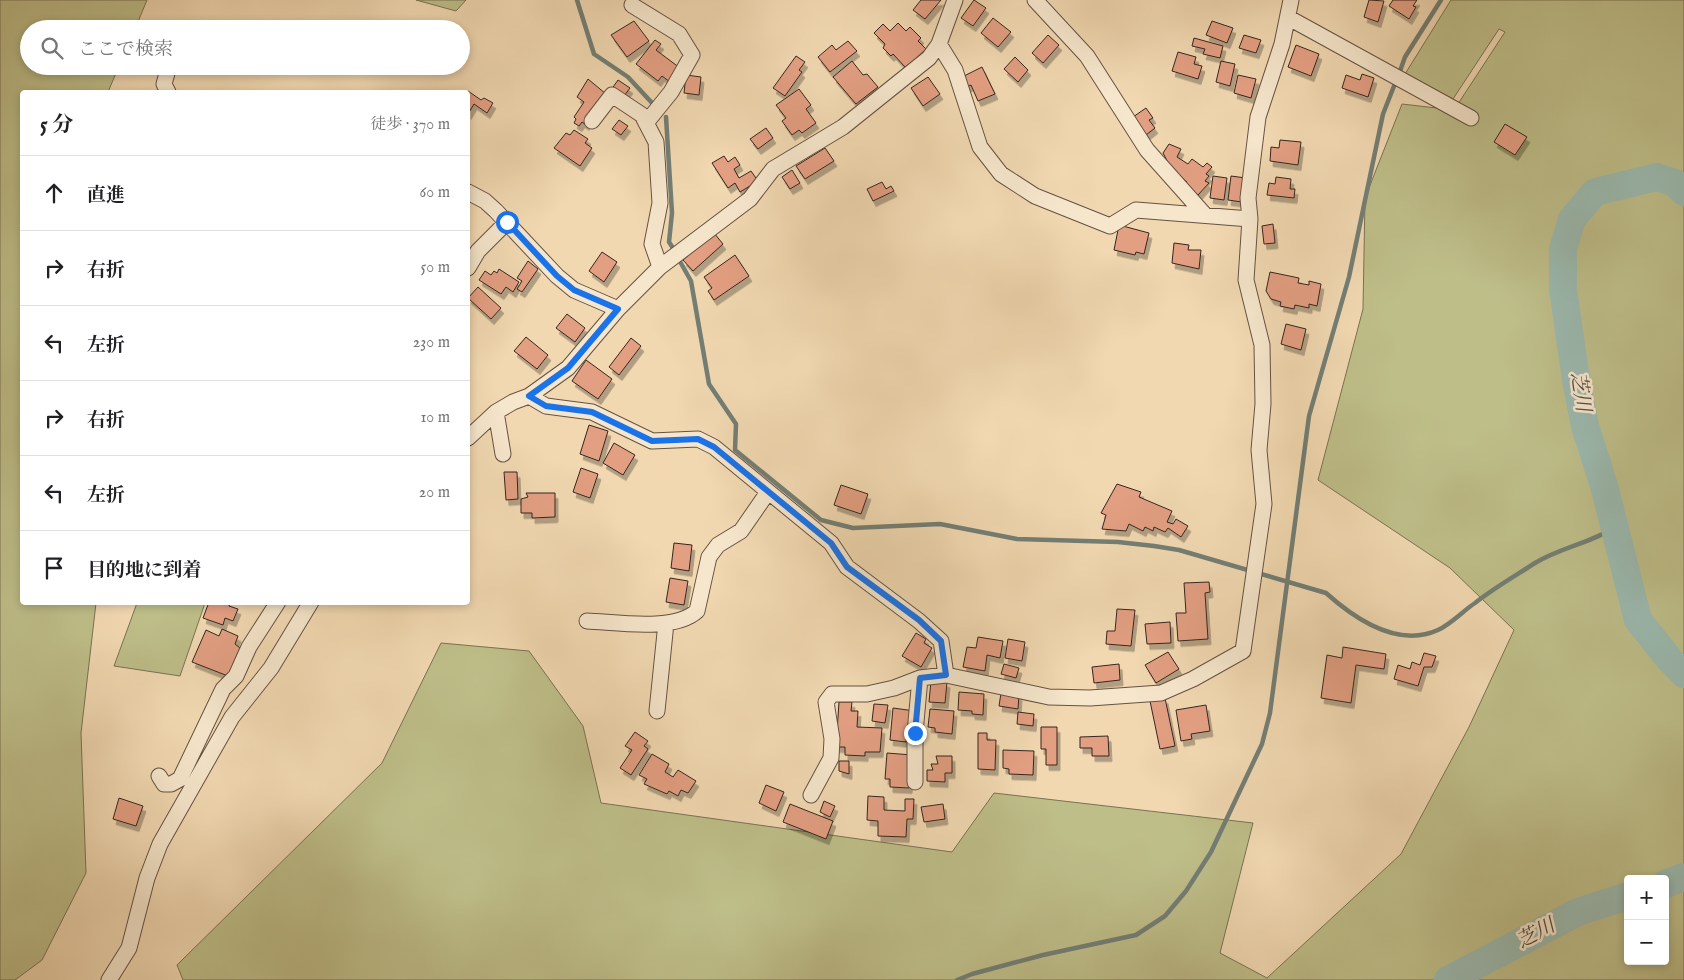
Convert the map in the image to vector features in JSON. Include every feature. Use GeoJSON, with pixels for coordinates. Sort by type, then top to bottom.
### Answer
{"type":"FeatureCollection","features":[{"type":"Feature","properties":{"kind":"street"},"geometry":{"type":"LineString","coordinates":[[470,436],[496,412],[513,402],[529,396],[568,368],[618,309],[660,267],[750,199],[773,169],[843,127],[929,58],[939,44],[955,0]]}},
{"type":"Feature","properties":{"kind":"street"},"geometry":{"type":"LineString","coordinates":[[1035,0],[1087,56],[1148,150],[1204,214]]}},
{"type":"Feature","properties":{"kind":"street"},"geometry":{"type":"LineString","coordinates":[[811,794],[830,758],[832,739],[826,702],[832,694],[867,694],[894,688],[920,678],[946,675],[1049,697],[1090,698],[1161,693],[1193,679],[1243,651],[1264,504],[1259,450],[1263,404],[1262,345],[1246,280],[1250,220],[1248,198],[1258,117],[1289,18],[1291,0]]}},
{"type":"Feature","properties":{"kind":"street"},"geometry":{"type":"LineString","coordinates":[[632,5],[679,34],[692,55],[671,92],[646,123]]}},
{"type":"Feature","properties":{"kind":"street"},"geometry":{"type":"LineString","coordinates":[[1289,18],[1471,118]]}},
{"type":"Feature","properties":{"kind":"street"},"geometry":{"type":"LineString","coordinates":[[939,44],[955,70],[980,147],[1001,174],[1035,196],[1110,226],[1136,210],[1204,214],[1250,220]]}},
{"type":"Feature","properties":{"kind":"street"},"geometry":{"type":"LineString","coordinates":[[166,75],[164,84],[167,90]]}},
{"type":"Feature","properties":{"kind":"street"},"geometry":{"type":"LineString","coordinates":[[592,122],[612,95],[642,115],[656,142],[660,203],[652,244],[660,267]]}},
{"type":"Feature","properties":{"kind":"street"},"geometry":{"type":"LineString","coordinates":[[470,193],[485,201],[557,276],[574,290],[618,309]]}},
{"type":"Feature","properties":{"kind":"street"},"geometry":{"type":"LineString","coordinates":[[470,265],[478,251],[507,222]]}},
{"type":"Feature","properties":{"kind":"street"},"geometry":{"type":"LineString","coordinates":[[529,396],[546,406],[592,412],[652,441],[698,439],[714,447],[831,543],[847,567],[919,620],[941,641],[946,675]]}},
{"type":"Feature","properties":{"kind":"street"},"geometry":{"type":"LineString","coordinates":[[496,412],[502,454]]}},
{"type":"Feature","properties":{"kind":"street"},"geometry":{"type":"LineString","coordinates":[[587,621],[666,624],[691,616],[697,612],[709,557],[718,545],[741,531],[768,492]]}},
{"type":"Feature","properties":{"kind":"street"},"geometry":{"type":"LineString","coordinates":[[159,776],[164,784],[171,784],[180,779],[223,689],[236,676],[249,646],[276,605]]}},
{"type":"Feature","properties":{"kind":"street"},"geometry":{"type":"LineString","coordinates":[[109,980],[129,948],[147,878],[160,844],[232,717],[271,668],[309,605]]}},
{"type":"Feature","properties":{"kind":"street"},"geometry":{"type":"LineString","coordinates":[[657,711],[666,624]]}},
{"type":"Feature","properties":{"kind":"street"},"geometry":{"type":"LineString","coordinates":[[915,782],[915,733],[920,678]]}},
{"type":"Feature","properties":{"kind":"green space"},"geometry":{"type":"Polygon","coordinates":[[[0,0],[147,0],[139,20],[20,20],[20,75],[115,75],[109,90],[20,90],[20,605],[96,605],[81,733],[86,873],[42,960],[15,980],[0,980],[0,0]]]}},
{"type":"Feature","properties":{"kind":"green space"},"geometry":{"type":"Polygon","coordinates":[[[416,0],[466,0],[456,11],[416,0]]]}},
{"type":"Feature","properties":{"kind":"green space"},"geometry":{"type":"Polygon","coordinates":[[[1451,0],[1684,0],[1684,980],[183,980],[177,965],[382,763],[441,643],[529,651],[583,726],[601,803],[952,852],[994,793],[1253,823],[1220,953],[1267,978],[1401,854],[1469,727],[1514,630],[1450,568],[1318,480],[1363,309],[1365,198],[1402,104],[1454,110],[1505,32],[1499,29],[1453,99],[1405,74],[1451,0]]]}},
{"type":"Feature","properties":{"kind":"green space"},"geometry":{"type":"Polygon","coordinates":[[[136,605],[204,605],[180,676],[114,666],[136,605]]]}},
{"type":"Feature","properties":{"kind":"building"},"geometry":{"type":"Polygon","coordinates":[[[921,0],[941,0],[925,19],[913,10],[921,0]]]}},
{"type":"Feature","properties":{"kind":"building"},"geometry":{"type":"Polygon","coordinates":[[[974,0],[986,8],[973,26],[961,18],[974,0]]]}},
{"type":"Feature","properties":{"kind":"building"},"geometry":{"type":"Polygon","coordinates":[[[1369,0],[1384,1],[1378,22],[1364,17],[1369,0]]]}},
{"type":"Feature","properties":{"kind":"building"},"geometry":{"type":"Polygon","coordinates":[[[1393,0],[1417,0],[1413,6],[1416,7],[1409,19],[1389,6],[1393,0]]]}},
{"type":"Feature","properties":{"kind":"building"},"geometry":{"type":"Polygon","coordinates":[[[993,18],[1011,32],[998,47],[981,33],[993,18]]]}},
{"type":"Feature","properties":{"kind":"building"},"geometry":{"type":"Polygon","coordinates":[[[634,21],[649,41],[627,57],[611,35],[634,21]]]}},
{"type":"Feature","properties":{"kind":"building"},"geometry":{"type":"Polygon","coordinates":[[[1212,21],[1233,28],[1227,43],[1206,35],[1212,21]]]}},
{"type":"Feature","properties":{"kind":"building"},"geometry":{"type":"Polygon","coordinates":[[[898,23],[906,31],[910,27],[921,38],[918,41],[926,49],[906,68],[893,54],[891,56],[883,48],[885,44],[874,33],[883,24],[890,31],[898,23]]]}},
{"type":"Feature","properties":{"kind":"building"},"geometry":{"type":"Polygon","coordinates":[[[1048,35],[1059,45],[1043,63],[1032,53],[1048,35]]]}},
{"type":"Feature","properties":{"kind":"building"},"geometry":{"type":"Polygon","coordinates":[[[1244,35],[1261,40],[1256,53],[1239,48],[1244,35]]]}},
{"type":"Feature","properties":{"kind":"building"},"geometry":{"type":"Polygon","coordinates":[[[1194,38],[1223,46],[1220,58],[1203,54],[1205,49],[1192,46],[1194,38]]]}},
{"type":"Feature","properties":{"kind":"building"},"geometry":{"type":"Polygon","coordinates":[[[655,40],[661,44],[656,50],[680,68],[670,82],[662,76],[658,81],[636,64],[655,40]]]}},
{"type":"Feature","properties":{"kind":"building"},"geometry":{"type":"Polygon","coordinates":[[[848,41],[857,51],[830,72],[818,57],[832,45],[836,50],[848,41]]]}},
{"type":"Feature","properties":{"kind":"building"},"geometry":{"type":"Polygon","coordinates":[[[1296,45],[1319,54],[1311,76],[1288,67],[1296,45]]]}},
{"type":"Feature","properties":{"kind":"building"},"geometry":{"type":"Polygon","coordinates":[[[1178,52],[1196,57],[1194,64],[1202,66],[1198,79],[1172,71],[1178,52]]]}},
{"type":"Feature","properties":{"kind":"building"},"geometry":{"type":"Polygon","coordinates":[[[796,56],[805,62],[799,70],[802,72],[785,96],[773,88],[796,56]]]}},
{"type":"Feature","properties":{"kind":"building"},"geometry":{"type":"Polygon","coordinates":[[[1015,57],[1028,70],[1018,82],[1004,69],[1015,57]]]}},
{"type":"Feature","properties":{"kind":"building"},"geometry":{"type":"Polygon","coordinates":[[[852,61],[863,75],[867,74],[878,87],[856,104],[833,77],[852,61]]]}},
{"type":"Feature","properties":{"kind":"building"},"geometry":{"type":"Polygon","coordinates":[[[1221,61],[1235,64],[1230,86],[1216,82],[1221,61]]]}},
{"type":"Feature","properties":{"kind":"building"},"geometry":{"type":"Polygon","coordinates":[[[982,67],[995,94],[978,101],[971,85],[967,87],[962,77],[982,67]]]}},
{"type":"Feature","properties":{"kind":"building"},"geometry":{"type":"Polygon","coordinates":[[[1362,74],[1374,78],[1368,97],[1342,88],[1346,75],[1360,80],[1362,74]]]}},
{"type":"Feature","properties":{"kind":"building"},"geometry":{"type":"Polygon","coordinates":[[[686,75],[701,77],[699,95],[684,93],[686,75]]]}},
{"type":"Feature","properties":{"kind":"building"},"geometry":{"type":"Polygon","coordinates":[[[1238,75],[1256,79],[1251,98],[1234,93],[1238,75]]]}},
{"type":"Feature","properties":{"kind":"building"},"geometry":{"type":"Polygon","coordinates":[[[928,77],[940,94],[923,106],[911,88],[928,77]]]}},
{"type":"Feature","properties":{"kind":"building"},"geometry":{"type":"Polygon","coordinates":[[[588,79],[606,94],[586,125],[582,122],[579,126],[574,123],[576,119],[574,117],[584,102],[577,97],[588,79]]]}},
{"type":"Feature","properties":{"kind":"building"},"geometry":{"type":"Polygon","coordinates":[[[618,80],[630,88],[622,99],[611,90],[618,80]]]}},
{"type":"Feature","properties":{"kind":"building"},"geometry":{"type":"Polygon","coordinates":[[[799,89],[811,105],[806,109],[816,123],[802,133],[799,130],[792,135],[782,121],[786,118],[776,105],[799,89]]]}},
{"type":"Feature","properties":{"kind":"building"},"geometry":{"type":"Polygon","coordinates":[[[470,92],[481,100],[484,98],[493,103],[487,113],[474,104],[470,111],[470,92]]]}},
{"type":"Feature","properties":{"kind":"building"},"geometry":{"type":"Polygon","coordinates":[[[1146,108],[1153,118],[1149,120],[1155,128],[1146,135],[1133,117],[1146,108]]]}},
{"type":"Feature","properties":{"kind":"building"},"geometry":{"type":"Polygon","coordinates":[[[619,120],[628,126],[621,135],[612,129],[619,120]]]}},
{"type":"Feature","properties":{"kind":"building"},"geometry":{"type":"Polygon","coordinates":[[[1505,124],[1527,137],[1515,155],[1494,142],[1505,124]]]}},
{"type":"Feature","properties":{"kind":"building"},"geometry":{"type":"Polygon","coordinates":[[[766,128],[773,138],[758,149],[750,139],[766,128]]]}},
{"type":"Feature","properties":{"kind":"building"},"geometry":{"type":"Polygon","coordinates":[[[574,130],[588,139],[585,143],[592,148],[580,166],[554,148],[566,133],[570,135],[574,130]]]}},
{"type":"Feature","properties":{"kind":"building"},"geometry":{"type":"Polygon","coordinates":[[[1280,140],[1301,142],[1298,165],[1270,161],[1271,147],[1279,148],[1280,140]]]}},
{"type":"Feature","properties":{"kind":"building"},"geometry":{"type":"Polygon","coordinates":[[[1169,144],[1181,149],[1177,157],[1188,164],[1192,159],[1203,167],[1207,163],[1212,167],[1206,174],[1209,176],[1205,181],[1209,183],[1198,195],[1183,185],[1187,182],[1172,170],[1163,153],[1169,144]]]}},
{"type":"Feature","properties":{"kind":"building"},"geometry":{"type":"Polygon","coordinates":[[[825,148],[834,161],[805,179],[796,166],[825,148]]]}},
{"type":"Feature","properties":{"kind":"building"},"geometry":{"type":"Polygon","coordinates":[[[724,156],[728,162],[735,157],[740,165],[734,169],[739,178],[751,171],[758,181],[740,192],[735,183],[728,188],[712,163],[724,156]]]}},
{"type":"Feature","properties":{"kind":"building"},"geometry":{"type":"Polygon","coordinates":[[[792,170],[800,183],[790,189],[782,177],[792,170]]]}},
{"type":"Feature","properties":{"kind":"building"},"geometry":{"type":"Polygon","coordinates":[[[1213,176],[1227,178],[1224,200],[1210,198],[1213,176]]]}},
{"type":"Feature","properties":{"kind":"building"},"geometry":{"type":"Polygon","coordinates":[[[1231,176],[1246,178],[1242,202],[1228,200],[1231,176]]]}},
{"type":"Feature","properties":{"kind":"building"},"geometry":{"type":"Polygon","coordinates":[[[1276,177],[1291,179],[1290,189],[1295,189],[1294,198],[1267,195],[1269,183],[1275,184],[1276,177]]]}},
{"type":"Feature","properties":{"kind":"building"},"geometry":{"type":"Polygon","coordinates":[[[882,182],[886,189],[891,186],[894,191],[873,201],[867,189],[882,182]]]}},
{"type":"Feature","properties":{"kind":"building"},"geometry":{"type":"Polygon","coordinates":[[[1273,224],[1275,243],[1264,244],[1262,226],[1273,224]]]}},
{"type":"Feature","properties":{"kind":"building"},"geometry":{"type":"Polygon","coordinates":[[[1119,225],[1149,233],[1144,254],[1136,252],[1135,255],[1114,250],[1119,225]]]}},
{"type":"Feature","properties":{"kind":"building"},"geometry":{"type":"Polygon","coordinates":[[[714,233],[723,244],[693,271],[683,260],[714,233]]]}},
{"type":"Feature","properties":{"kind":"building"},"geometry":{"type":"Polygon","coordinates":[[[1174,243],[1189,245],[1188,250],[1201,250],[1199,269],[1172,263],[1174,243]]]}},
{"type":"Feature","properties":{"kind":"building"},"geometry":{"type":"Polygon","coordinates":[[[602,252],[617,262],[604,282],[589,271],[602,252]]]}},
{"type":"Feature","properties":{"kind":"building"},"geometry":{"type":"Polygon","coordinates":[[[735,255],[749,276],[714,300],[708,291],[712,288],[704,277],[735,255]]]}},
{"type":"Feature","properties":{"kind":"building"},"geometry":{"type":"Polygon","coordinates":[[[528,261],[538,269],[522,292],[517,289],[522,281],[517,278],[528,261]]]}},
{"type":"Feature","properties":{"kind":"building"},"geometry":{"type":"Polygon","coordinates":[[[499,269],[519,282],[513,292],[506,287],[501,294],[479,280],[485,271],[491,275],[494,271],[497,273],[499,269]]]}},
{"type":"Feature","properties":{"kind":"building"},"geometry":{"type":"Polygon","coordinates":[[[1270,272],[1299,278],[1298,283],[1309,285],[1309,281],[1321,284],[1317,306],[1309,304],[1309,308],[1295,305],[1294,309],[1280,306],[1281,302],[1271,299],[1266,291],[1270,272]]]}},
{"type":"Feature","properties":{"kind":"building"},"geometry":{"type":"Polygon","coordinates":[[[478,287],[501,308],[491,319],[470,300],[470,296],[478,287]]]}},
{"type":"Feature","properties":{"kind":"building"},"geometry":{"type":"Polygon","coordinates":[[[567,314],[585,328],[575,342],[556,328],[567,314]]]}},
{"type":"Feature","properties":{"kind":"building"},"geometry":{"type":"Polygon","coordinates":[[[1286,324],[1306,329],[1301,350],[1281,344],[1286,324]]]}},
{"type":"Feature","properties":{"kind":"building"},"geometry":{"type":"Polygon","coordinates":[[[526,337],[548,355],[537,369],[514,351],[526,337]]]}},
{"type":"Feature","properties":{"kind":"building"},"geometry":{"type":"Polygon","coordinates":[[[631,338],[641,346],[619,375],[609,367],[631,338]]]}},
{"type":"Feature","properties":{"kind":"building"},"geometry":{"type":"Polygon","coordinates":[[[586,360],[612,379],[598,399],[572,381],[586,360]]]}},
{"type":"Feature","properties":{"kind":"building"},"geometry":{"type":"Polygon","coordinates":[[[589,425],[608,431],[599,461],[580,454],[589,425]]]}},
{"type":"Feature","properties":{"kind":"building"},"geometry":{"type":"Polygon","coordinates":[[[614,443],[635,455],[623,475],[603,463],[614,443]]]}},
{"type":"Feature","properties":{"kind":"building"},"geometry":{"type":"Polygon","coordinates":[[[581,468],[598,474],[590,498],[573,492],[581,468]]]}},
{"type":"Feature","properties":{"kind":"building"},"geometry":{"type":"Polygon","coordinates":[[[504,472],[517,472],[518,499],[506,500],[504,472]]]}},
{"type":"Feature","properties":{"kind":"building"},"geometry":{"type":"Polygon","coordinates":[[[1117,484],[1141,492],[1139,497],[1172,511],[1167,522],[1173,524],[1176,519],[1188,526],[1181,537],[1168,528],[1165,532],[1154,527],[1153,531],[1145,527],[1143,531],[1129,524],[1126,531],[1102,529],[1106,515],[1101,513],[1117,484]]]}},
{"type":"Feature","properties":{"kind":"building"},"geometry":{"type":"Polygon","coordinates":[[[841,485],[868,494],[861,514],[834,505],[841,485]]]}},
{"type":"Feature","properties":{"kind":"building"},"geometry":{"type":"Polygon","coordinates":[[[526,493],[555,493],[555,517],[532,518],[532,513],[521,513],[521,499],[528,497],[526,493]]]}},
{"type":"Feature","properties":{"kind":"building"},"geometry":{"type":"Polygon","coordinates":[[[674,543],[692,545],[689,571],[671,568],[674,543]]]}},
{"type":"Feature","properties":{"kind":"building"},"geometry":{"type":"Polygon","coordinates":[[[670,578],[688,581],[684,605],[666,602],[670,578]]]}},
{"type":"Feature","properties":{"kind":"building"},"geometry":{"type":"Polygon","coordinates":[[[1209,582],[1210,592],[1205,593],[1208,639],[1178,641],[1176,613],[1186,613],[1184,583],[1209,582]]]}},
{"type":"Feature","properties":{"kind":"building"},"geometry":{"type":"Polygon","coordinates":[[[208,605],[229,605],[238,609],[233,621],[225,618],[223,625],[203,618],[208,605]]]}},
{"type":"Feature","properties":{"kind":"building"},"geometry":{"type":"Polygon","coordinates":[[[1117,609],[1135,610],[1131,646],[1106,644],[1107,631],[1115,631],[1117,609]]]}},
{"type":"Feature","properties":{"kind":"building"},"geometry":{"type":"Polygon","coordinates":[[[1170,622],[1171,643],[1147,644],[1145,624],[1170,622]]]}},
{"type":"Feature","properties":{"kind":"building"},"geometry":{"type":"Polygon","coordinates":[[[222,629],[238,636],[235,644],[240,648],[228,676],[192,662],[206,630],[219,636],[222,629]]]}},
{"type":"Feature","properties":{"kind":"building"},"geometry":{"type":"Polygon","coordinates":[[[916,633],[926,639],[924,643],[932,648],[921,667],[902,656],[916,633]]]}},
{"type":"Feature","properties":{"kind":"building"},"geometry":{"type":"Polygon","coordinates":[[[978,637],[1003,641],[1000,658],[987,655],[985,671],[963,667],[967,647],[976,648],[978,637]]]}},
{"type":"Feature","properties":{"kind":"building"},"geometry":{"type":"Polygon","coordinates":[[[1008,639],[1025,642],[1022,661],[1005,658],[1008,639]]]}},
{"type":"Feature","properties":{"kind":"building"},"geometry":{"type":"Polygon","coordinates":[[[1343,647],[1386,654],[1384,669],[1356,665],[1351,703],[1321,698],[1327,655],[1342,658],[1343,647]]]}},
{"type":"Feature","properties":{"kind":"building"},"geometry":{"type":"Polygon","coordinates":[[[1168,652],[1179,669],[1156,683],[1145,665],[1168,652]]]}},
{"type":"Feature","properties":{"kind":"building"},"geometry":{"type":"Polygon","coordinates":[[[1424,653],[1436,656],[1432,667],[1424,667],[1418,686],[1394,679],[1398,665],[1410,669],[1412,662],[1420,665],[1424,653]]]}},
{"type":"Feature","properties":{"kind":"building"},"geometry":{"type":"Polygon","coordinates":[[[1004,664],[1019,668],[1016,678],[1001,674],[1004,664]]]}},
{"type":"Feature","properties":{"kind":"building"},"geometry":{"type":"Polygon","coordinates":[[[1119,664],[1120,680],[1094,683],[1092,667],[1119,664]]]}},
{"type":"Feature","properties":{"kind":"building"},"geometry":{"type":"Polygon","coordinates":[[[931,681],[947,682],[945,703],[929,702],[931,681]]]}},
{"type":"Feature","properties":{"kind":"building"},"geometry":{"type":"Polygon","coordinates":[[[959,692],[984,694],[983,715],[972,714],[972,711],[958,710],[959,692]]]}},
{"type":"Feature","properties":{"kind":"building"},"geometry":{"type":"Polygon","coordinates":[[[1001,693],[1019,695],[1018,709],[999,706],[1001,693]]]}},
{"type":"Feature","properties":{"kind":"building"},"geometry":{"type":"Polygon","coordinates":[[[1165,698],[1175,746],[1160,749],[1150,701],[1165,698]]]}},
{"type":"Feature","properties":{"kind":"building"},"geometry":{"type":"Polygon","coordinates":[[[839,702],[852,702],[851,711],[858,711],[857,727],[882,728],[880,752],[865,752],[865,756],[845,755],[845,747],[836,747],[839,702]]]}},
{"type":"Feature","properties":{"kind":"building"},"geometry":{"type":"Polygon","coordinates":[[[874,704],[888,705],[885,723],[872,721],[874,704]]]}},
{"type":"Feature","properties":{"kind":"building"},"geometry":{"type":"Polygon","coordinates":[[[1206,705],[1210,731],[1191,734],[1192,739],[1181,741],[1176,710],[1206,705]]]}},
{"type":"Feature","properties":{"kind":"building"},"geometry":{"type":"Polygon","coordinates":[[[893,708],[915,711],[913,730],[907,730],[906,742],[890,740],[893,708]]]}},
{"type":"Feature","properties":{"kind":"building"},"geometry":{"type":"Polygon","coordinates":[[[930,709],[954,711],[952,734],[935,732],[935,728],[928,727],[930,709]]]}},
{"type":"Feature","properties":{"kind":"building"},"geometry":{"type":"Polygon","coordinates":[[[1018,712],[1034,714],[1033,726],[1017,724],[1018,712]]]}},
{"type":"Feature","properties":{"kind":"building"},"geometry":{"type":"Polygon","coordinates":[[[1041,727],[1057,727],[1057,765],[1046,765],[1046,749],[1041,749],[1041,727]]]}},
{"type":"Feature","properties":{"kind":"building"},"geometry":{"type":"Polygon","coordinates":[[[635,732],[648,741],[644,746],[648,749],[631,775],[620,768],[632,750],[625,746],[635,732]]]}},
{"type":"Feature","properties":{"kind":"building"},"geometry":{"type":"Polygon","coordinates":[[[978,733],[987,733],[987,740],[996,740],[995,770],[978,769],[978,733]]]}},
{"type":"Feature","properties":{"kind":"building"},"geometry":{"type":"Polygon","coordinates":[[[1108,736],[1109,756],[1092,756],[1092,748],[1080,748],[1080,737],[1108,736]]]}},
{"type":"Feature","properties":{"kind":"building"},"geometry":{"type":"Polygon","coordinates":[[[1003,750],[1034,751],[1033,775],[1009,774],[1009,769],[1003,768],[1003,750]]]}},
{"type":"Feature","properties":{"kind":"building"},"geometry":{"type":"Polygon","coordinates":[[[887,753],[912,755],[909,788],[890,787],[890,779],[885,779],[887,753]]]}},
{"type":"Feature","properties":{"kind":"building"},"geometry":{"type":"Polygon","coordinates":[[[652,754],[669,764],[665,772],[673,777],[678,770],[696,781],[688,793],[681,790],[678,796],[669,791],[667,794],[644,784],[647,779],[639,775],[652,754]]]}},
{"type":"Feature","properties":{"kind":"building"},"geometry":{"type":"Polygon","coordinates":[[[936,756],[952,756],[952,773],[945,773],[945,782],[927,781],[927,770],[933,770],[931,764],[938,764],[936,756]]]}},
{"type":"Feature","properties":{"kind":"building"},"geometry":{"type":"Polygon","coordinates":[[[839,761],[849,761],[849,774],[839,771],[839,761]]]}},
{"type":"Feature","properties":{"kind":"building"},"geometry":{"type":"Polygon","coordinates":[[[766,785],[784,792],[776,811],[759,803],[766,785]]]}},
{"type":"Feature","properties":{"kind":"building"},"geometry":{"type":"Polygon","coordinates":[[[868,796],[884,797],[884,810],[905,811],[905,799],[914,799],[913,819],[907,819],[906,837],[878,836],[878,821],[867,820],[868,796]]]}},
{"type":"Feature","properties":{"kind":"building"},"geometry":{"type":"Polygon","coordinates":[[[119,798],[143,806],[136,826],[113,819],[119,798]]]}},
{"type":"Feature","properties":{"kind":"building"},"geometry":{"type":"Polygon","coordinates":[[[824,801],[835,806],[830,817],[820,812],[824,801]]]}},
{"type":"Feature","properties":{"kind":"building"},"geometry":{"type":"Polygon","coordinates":[[[790,804],[833,821],[826,839],[783,822],[790,804]]]}},
{"type":"Feature","properties":{"kind":"building"},"geometry":{"type":"Polygon","coordinates":[[[943,804],[945,819],[924,822],[921,807],[943,804]]]}},
{"type":"Feature","properties":{"kind":"waterway"},"geometry":{"type":"LineString","coordinates":[[577,0],[594,54],[628,77],[653,104]]}},
{"type":"Feature","properties":{"kind":"waterway"},"geometry":{"type":"LineString","coordinates":[[1399,74],[1405,57],[1441,0]]}},
{"type":"Feature","properties":{"kind":"waterway"},"geometry":{"type":"LineString","coordinates":[[957,980],[972,974],[1043,955],[1136,935],[1165,916],[1186,891],[1211,852],[1262,744],[1270,713],[1309,416],[1349,277],[1383,114],[1396,81]]}},
{"type":"Feature","properties":{"kind":"waterway"},"geometry":{"type":"LineString","coordinates":[[666,117],[672,213],[669,242],[675,251]]}},
{"type":"Feature","properties":{"kind":"waterway","name":"芝川"},"geometry":{"type":"LineString","coordinates":[[1684,192],[1675,183],[1657,177],[1595,192],[1572,219],[1563,249],[1563,289],[1576,380],[1585,426],[1605,489],[1638,620],[1670,660],[1684,674]]}},
{"type":"Feature","properties":{"kind":"waterway"},"geometry":{"type":"LineString","coordinates":[[678,258],[691,281],[709,384],[736,424],[735,450],[821,520],[853,528],[940,524],[1017,539],[1118,542],[1179,550],[1326,593],[1337,603],[1364,621],[1393,633],[1408,635],[1423,635],[1438,630],[1490,592],[1535,563],[1614,528]]}},
{"type":"Feature","properties":{"kind":"waterway","name":"芝川"},"geometry":{"type":"LineString","coordinates":[[1669,883],[1684,877]]}},
{"type":"Feature","properties":{"kind":"waterway","name":"芝川"},"geometry":{"type":"LineString","coordinates":[[1448,980],[1578,912],[1624,897]]}},
{"type":"Feature","properties":{"kind":"route"},"geometry":{"type":"LineString","coordinates":[[507,222],[557,276],[574,290],[618,309],[568,368],[529,396],[546,406],[592,412],[652,441],[698,439],[714,447],[831,543],[847,567],[919,620],[941,641],[946,675],[920,678],[918,718],[915,733]]}}]}
